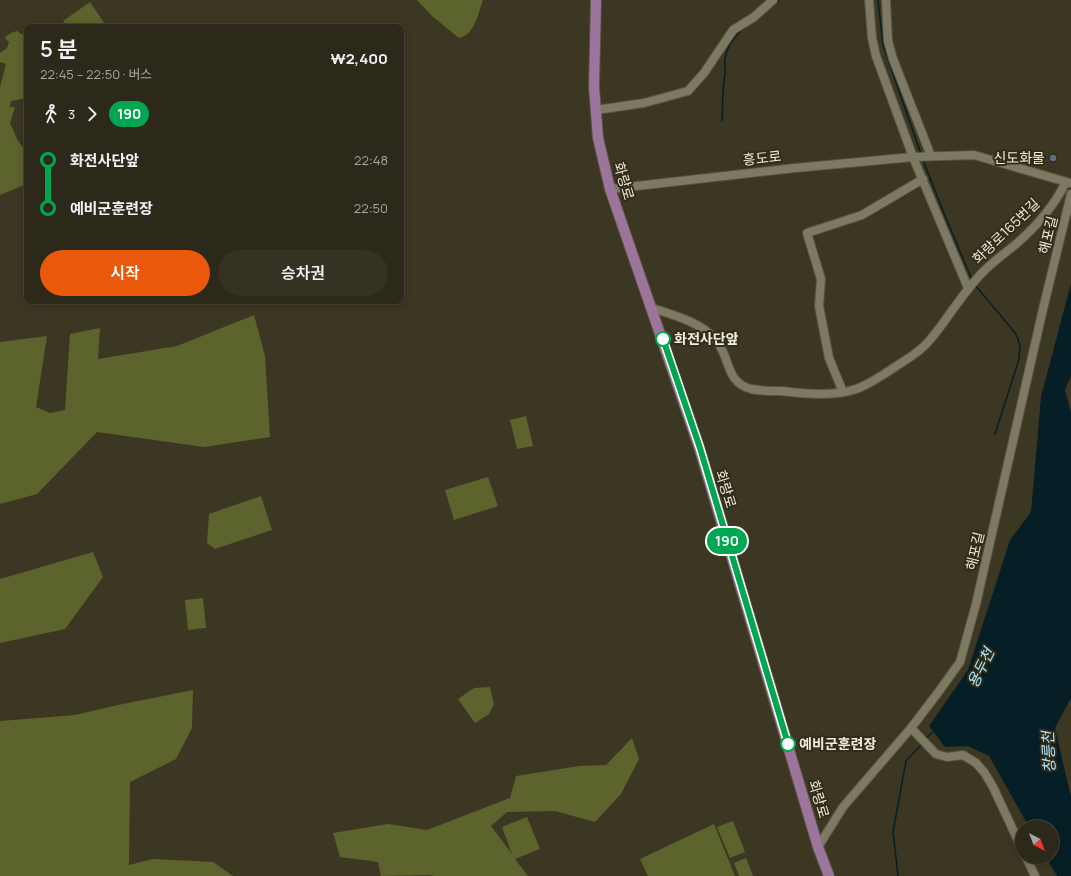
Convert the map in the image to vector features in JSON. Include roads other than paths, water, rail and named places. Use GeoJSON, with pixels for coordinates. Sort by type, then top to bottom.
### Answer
{"type":"FeatureCollection","features":[{"type":"Feature","properties":{"kind":"main road","name":"화랑로"},"geometry":{"type":"LineString","coordinates":[[596,0],[594,87],[598,138],[610,189],[700,448],[818,847],[829,876]]}},
{"type":"Feature","properties":{"kind":"street"},"geometry":{"type":"LineString","coordinates":[[596,110],[644,103],[688,91],[704,73],[733,30],[754,17],[773,0]]}},
{"type":"Feature","properties":{"kind":"street"},"geometry":{"type":"LineString","coordinates":[[869,0],[872,38],[876,56],[923,179],[971,284]]}},
{"type":"Feature","properties":{"kind":"street"},"geometry":{"type":"LineString","coordinates":[[886,0],[888,41],[893,59],[930,156],[974,155],[1069,182]]}},
{"type":"Feature","properties":{"kind":"street","name":"흥도로"},"geometry":{"type":"LineString","coordinates":[[610,189],[795,168],[915,156],[930,156]]}},
{"type":"Feature","properties":{"kind":"street"},"geometry":{"type":"LineString","coordinates":[[843,392],[829,358],[819,306],[821,278],[807,233],[862,215],[923,179]]}},
{"type":"Feature","properties":{"kind":"street","name":"화랑로165번길"},"geometry":{"type":"LineString","coordinates":[[652,308],[691,323],[716,339],[726,354],[734,380],[741,385],[752,389],[810,394],[843,392],[859,387],[886,373],[915,354],[928,342],[971,284],[985,269],[1016,244],[1040,220],[1069,182]]}},
{"type":"Feature","properties":{"kind":"street","name":"해포길"},"geometry":{"type":"LineString","coordinates":[[818,847],[843,807],[911,728],[960,662],[976,604],[1043,309],[1071,194]]}},
{"type":"Feature","properties":{"kind":"street"},"geometry":{"type":"LineString","coordinates":[[911,728],[936,754],[947,757],[963,755],[976,763],[984,772],[993,787],[1015,833]]}},
{"type":"Feature","properties":{"kind":"street"},"geometry":{"type":"LineString","coordinates":[[1029,864],[1035,876]]}},
{"type":"Feature","properties":{"kind":"water","name":"창릉천"},"geometry":{"type":"Polygon","coordinates":[[[1071,283],[1071,376],[1065,390],[1071,413],[1071,698],[1055,728],[1071,797],[1071,876],[1057,876],[1050,864],[1059,864],[1059,820],[1025,820],[989,756],[968,746],[945,747],[929,726],[968,670],[1010,540],[1031,512],[1041,397],[1071,283]]]}},
{"type":"Feature","properties":{"kind":"waterway"},"geometry":{"type":"LineString","coordinates":[[768,9],[779,0]]}},
{"type":"Feature","properties":{"kind":"waterway"},"geometry":{"type":"LineString","coordinates":[[878,0],[883,45],[921,154]]}},
{"type":"Feature","properties":{"kind":"waterway"},"geometry":{"type":"LineString","coordinates":[[722,121],[725,58],[728,48],[740,32],[748,25]]}},
{"type":"Feature","properties":{"kind":"waterway"},"geometry":{"type":"LineString","coordinates":[[923,160],[972,280]]}},
{"type":"Feature","properties":{"kind":"waterway"},"geometry":{"type":"LineString","coordinates":[[975,285],[1016,334],[1020,345],[1019,359],[995,434]]}},
{"type":"Feature","properties":{"kind":"waterway","name":"용두천"},"geometry":{"type":"LineString","coordinates":[[926,739],[934,730]]}},
{"type":"Feature","properties":{"kind":"waterway","name":"용두천"},"geometry":{"type":"LineString","coordinates":[[898,876],[893,832],[906,761],[922,744]]}},
{"type":"Feature","properties":{"kind":"place","name":"신도화물"},"geometry":{"type":"Point","coordinates":[1053,158]}},
{"type":"Feature","properties":{"kind":"place","name":"화전사단앞"},"geometry":{"type":"Point","coordinates":[663,339]}},
{"type":"Feature","properties":{"kind":"place","name":"예비군훈련장"},"geometry":{"type":"Point","coordinates":[788,744]}}]}
